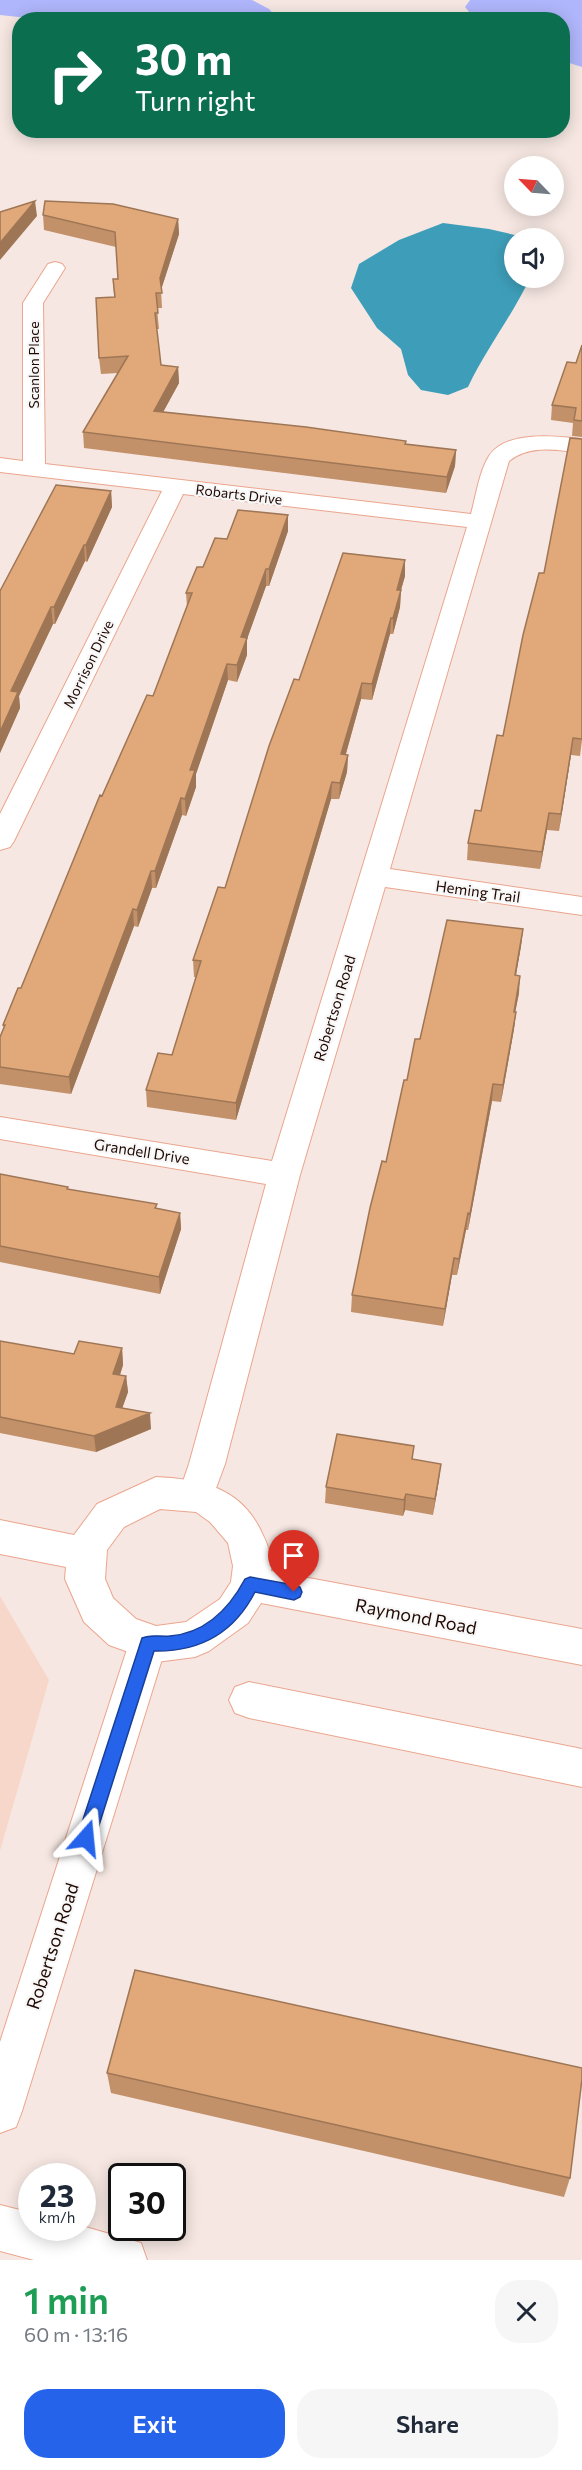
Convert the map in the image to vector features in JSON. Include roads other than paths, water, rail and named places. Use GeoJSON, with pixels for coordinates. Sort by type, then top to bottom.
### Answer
{"type":"FeatureCollection","features":[{"type":"Feature","properties":{"kind":"street","name":"Scanlon Place"},"geometry":{"type":"LineString","coordinates":[[34,469],[33,303],[55,268]]}},
{"type":"Feature","properties":{"kind":"street","name":"Robertson Road"},"geometry":{"type":"LineString","coordinates":[[196,1496],[284,1175],[499,458],[503,453],[532,443],[582,446]]}},
{"type":"Feature","properties":{"kind":"street","name":"Robarts Drive"},"geometry":{"type":"LineString","coordinates":[[0,465],[479,522]]}},
{"type":"Feature","properties":{"kind":"street","name":"Morrison Drive"},"geometry":{"type":"LineString","coordinates":[[0,841],[175,487]]}},
{"type":"Feature","properties":{"kind":"street","name":"Heming Trail"},"geometry":{"type":"LineString","coordinates":[[373,876],[582,906]]}},
{"type":"Feature","properties":{"kind":"street","name":"Grandell Drive"},"geometry":{"type":"LineString","coordinates":[[0,1128],[284,1175]]}},
{"type":"Feature","properties":{"kind":"street"},"geometry":{"type":"LineString","coordinates":[[156,1493],[196,1496],[209,1500],[231,1515],[246,1535],[253,1559],[250,1584],[239,1606],[221,1624],[197,1637],[171,1644],[148,1643],[118,1633],[99,1618],[85,1598],[79,1576],[82,1553],[92,1531],[109,1513],[131,1500],[156,1493]]}},
{"type":"Feature","properties":{"kind":"street"},"geometry":{"type":"LineString","coordinates":[[0,1538],[82,1553]]}},
{"type":"Feature","properties":{"kind":"street","name":"Raymond Road"},"geometry":{"type":"LineString","coordinates":[[250,1584],[582,1647]]}},
{"type":"Feature","properties":{"kind":"street","name":"Robertson Road"},"geometry":{"type":"LineString","coordinates":[[0,2111],[148,1643]]}},
{"type":"Feature","properties":{"kind":"street"},"geometry":{"type":"LineString","coordinates":[[249,1700],[582,1768]]}},
{"type":"Feature","properties":{"kind":"street"},"geometry":{"type":"LineString","coordinates":[[0,2228],[124,2260]]}}]}
